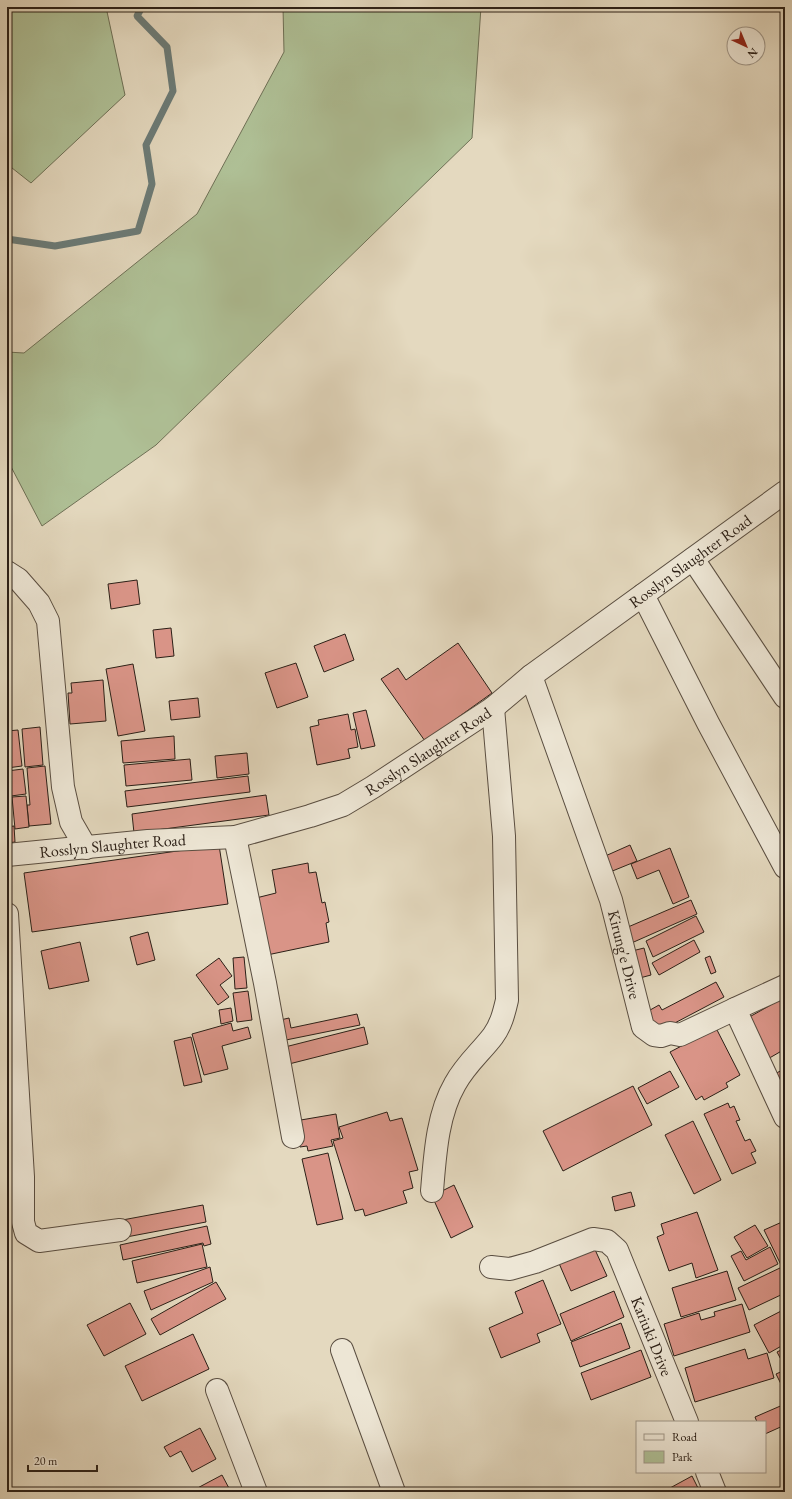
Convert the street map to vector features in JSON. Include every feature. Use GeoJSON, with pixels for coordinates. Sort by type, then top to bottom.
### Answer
{"type":"FeatureCollection","features":[{"type":"Feature","properties":{"kind":"street","name":"Rosslyn Slaughter Road"},"geometry":{"type":"LineString","coordinates":[[7,855],[148,841],[235,837],[343,805],[374,787],[493,708],[531,676],[785,492]]}},
{"type":"Feature","properties":{"kind":"street"},"geometry":{"type":"LineString","coordinates":[[693,559],[785,697]]}},
{"type":"Feature","properties":{"kind":"street"},"geometry":{"type":"LineString","coordinates":[[7,572],[18,579],[39,603],[48,621],[64,787],[71,822],[86,848]]}},
{"type":"Feature","properties":{"kind":"street"},"geometry":{"type":"LineString","coordinates":[[643,595],[708,723],[785,867]]}},
{"type":"Feature","properties":{"kind":"street","name":"Kirung'e Drive"},"geometry":{"type":"LineString","coordinates":[[531,676],[611,900],[643,1027],[654,1035],[662,1036],[670,1033],[680,1035],[785,986]]}},
{"type":"Feature","properties":{"kind":"street"},"geometry":{"type":"LineString","coordinates":[[432,1191],[435,1153],[445,1105],[454,1084],[467,1064],[494,1036],[503,1019],[507,1000],[504,836],[493,708]]}},
{"type":"Feature","properties":{"kind":"street"},"geometry":{"type":"LineString","coordinates":[[235,837],[265,983],[293,1137]]}},
{"type":"Feature","properties":{"kind":"street"},"geometry":{"type":"LineString","coordinates":[[7,914],[23,1177],[23,1222],[26,1233],[39,1241],[120,1230]]}},
{"type":"Feature","properties":{"kind":"street"},"geometry":{"type":"LineString","coordinates":[[734,1009],[785,1117]]}},
{"type":"Feature","properties":{"kind":"street","name":"Kariuki Drive"},"geometry":{"type":"LineString","coordinates":[[491,1267],[510,1269],[535,1262],[593,1239],[607,1241],[617,1250],[687,1421]]}},
{"type":"Feature","properties":{"kind":"street"},"geometry":{"type":"LineString","coordinates":[[342,1350],[394,1492]]}},
{"type":"Feature","properties":{"kind":"street"},"geometry":{"type":"LineString","coordinates":[[217,1390],[256,1492]]}},
{"type":"Feature","properties":{"kind":"street"},"geometry":{"type":"LineString","coordinates":[[707,1473],[715,1492]]}},
{"type":"Feature","properties":{"kind":"green space"},"geometry":{"type":"Polygon","coordinates":[[[7,7],[106,7],[125,95],[31,183],[7,164],[7,7]]]}},
{"type":"Feature","properties":{"kind":"green space"},"geometry":{"type":"Polygon","coordinates":[[[283,7],[481,7],[472,138],[156,445],[42,526],[7,459],[7,352],[24,353],[197,214],[284,52],[283,7]]]}},
{"type":"Feature","properties":{"kind":"building"},"geometry":{"type":"Polygon","coordinates":[[[137,580],[140,604],[111,609],[108,584],[137,580]]]}},
{"type":"Feature","properties":{"kind":"building"},"geometry":{"type":"Polygon","coordinates":[[[171,628],[174,656],[156,658],[153,630],[171,628]]]}},
{"type":"Feature","properties":{"kind":"building"},"geometry":{"type":"Polygon","coordinates":[[[345,634],[354,660],[324,672],[314,646],[345,634]]]}},
{"type":"Feature","properties":{"kind":"building"},"geometry":{"type":"Polygon","coordinates":[[[458,643],[492,693],[425,741],[381,679],[398,668],[406,680],[458,643]]]}},
{"type":"Feature","properties":{"kind":"building"},"geometry":{"type":"Polygon","coordinates":[[[296,663],[308,697],[277,708],[265,673],[296,663]]]}},
{"type":"Feature","properties":{"kind":"building"},"geometry":{"type":"Polygon","coordinates":[[[133,664],[145,731],[118,736],[106,669],[133,664]]]}},
{"type":"Feature","properties":{"kind":"building"},"geometry":{"type":"Polygon","coordinates":[[[103,680],[106,721],[70,724],[68,693],[72,693],[71,683],[103,680]]]}},
{"type":"Feature","properties":{"kind":"building"},"geometry":{"type":"Polygon","coordinates":[[[198,698],[200,717],[171,720],[169,701],[198,698]]]}},
{"type":"Feature","properties":{"kind":"building"},"geometry":{"type":"Polygon","coordinates":[[[366,710],[375,746],[361,749],[353,713],[366,710]]]}},
{"type":"Feature","properties":{"kind":"building"},"geometry":{"type":"Polygon","coordinates":[[[348,714],[351,730],[355,729],[358,747],[348,749],[350,758],[317,765],[310,727],[319,725],[318,720],[348,714]]]}},
{"type":"Feature","properties":{"kind":"building"},"geometry":{"type":"Polygon","coordinates":[[[40,727],[43,765],[25,767],[22,729],[40,727]]]}},
{"type":"Feature","properties":{"kind":"building"},"geometry":{"type":"Polygon","coordinates":[[[18,730],[22,766],[7,768],[7,731],[18,730]]]}},
{"type":"Feature","properties":{"kind":"building"},"geometry":{"type":"Polygon","coordinates":[[[174,736],[175,759],[123,763],[121,741],[174,736]]]}},
{"type":"Feature","properties":{"kind":"building"},"geometry":{"type":"Polygon","coordinates":[[[247,753],[249,774],[217,778],[215,756],[247,753]]]}},
{"type":"Feature","properties":{"kind":"building"},"geometry":{"type":"Polygon","coordinates":[[[190,759],[192,780],[126,786],[124,765],[190,759]]]}},
{"type":"Feature","properties":{"kind":"building"},"geometry":{"type":"Polygon","coordinates":[[[45,766],[51,824],[29,826],[27,805],[30,805],[27,768],[45,766]]]}},
{"type":"Feature","properties":{"kind":"building"},"geometry":{"type":"Polygon","coordinates":[[[23,769],[26,794],[11,796],[7,771],[23,769]]]}},
{"type":"Feature","properties":{"kind":"building"},"geometry":{"type":"Polygon","coordinates":[[[248,776],[250,792],[127,807],[125,791],[248,776]]]}},
{"type":"Feature","properties":{"kind":"building"},"geometry":{"type":"Polygon","coordinates":[[[266,795],[269,815],[134,833],[132,814],[266,795]]]}},
{"type":"Feature","properties":{"kind":"building"},"geometry":{"type":"Polygon","coordinates":[[[26,796],[29,827],[15,829],[12,797],[26,796]]]}},
{"type":"Feature","properties":{"kind":"building"},"geometry":{"type":"Polygon","coordinates":[[[14,826],[15,842],[7,843],[7,827],[14,826]]]}},
{"type":"Feature","properties":{"kind":"building"},"geometry":{"type":"Polygon","coordinates":[[[219,845],[228,904],[32,932],[24,873],[219,845]]]}},
{"type":"Feature","properties":{"kind":"building"},"geometry":{"type":"Polygon","coordinates":[[[630,845],[637,861],[610,872],[603,857],[630,845]]]}},
{"type":"Feature","properties":{"kind":"building"},"geometry":{"type":"Polygon","coordinates":[[[670,848],[689,897],[673,904],[659,870],[637,879],[631,864],[670,848]]]}},
{"type":"Feature","properties":{"kind":"building"},"geometry":{"type":"Polygon","coordinates":[[[308,863],[309,873],[316,872],[322,903],[325,902],[329,922],[326,923],[329,942],[267,955],[256,898],[276,893],[272,870],[308,863]]]}},
{"type":"Feature","properties":{"kind":"building"},"geometry":{"type":"Polygon","coordinates":[[[691,900],[697,914],[627,945],[621,930],[691,900]]]}},
{"type":"Feature","properties":{"kind":"building"},"geometry":{"type":"Polygon","coordinates":[[[696,916],[704,932],[653,957],[646,941],[696,916]]]}},
{"type":"Feature","properties":{"kind":"building"},"geometry":{"type":"Polygon","coordinates":[[[148,932],[155,960],[137,965],[130,937],[148,932]]]}},
{"type":"Feature","properties":{"kind":"building"},"geometry":{"type":"Polygon","coordinates":[[[694,940],[700,952],[659,975],[652,963],[694,940]]]}},
{"type":"Feature","properties":{"kind":"building"},"geometry":{"type":"Polygon","coordinates":[[[80,942],[89,981],[49,989],[41,951],[80,942]]]}},
{"type":"Feature","properties":{"kind":"building"},"geometry":{"type":"Polygon","coordinates":[[[644,948],[651,975],[636,979],[628,952],[644,948]]]}},
{"type":"Feature","properties":{"kind":"building"},"geometry":{"type":"Polygon","coordinates":[[[710,956],[716,972],[711,974],[705,958],[710,956]]]}},
{"type":"Feature","properties":{"kind":"building"},"geometry":{"type":"Polygon","coordinates":[[[244,957],[247,988],[235,989],[233,958],[244,957]]]}},
{"type":"Feature","properties":{"kind":"building"},"geometry":{"type":"Polygon","coordinates":[[[219,958],[232,976],[220,985],[229,997],[218,1005],[196,975],[219,958]]]}},
{"type":"Feature","properties":{"kind":"building"},"geometry":{"type":"Polygon","coordinates":[[[716,982],[724,997],[654,1034],[643,1014],[659,1005],[662,1010],[716,982]]]}},
{"type":"Feature","properties":{"kind":"building"},"geometry":{"type":"Polygon","coordinates":[[[248,991],[252,1020],[237,1022],[233,993],[248,991]]]}},
{"type":"Feature","properties":{"kind":"building"},"geometry":{"type":"Polygon","coordinates":[[[785,997],[785,1049],[766,1060],[744,1020],[785,997]]]}},
{"type":"Feature","properties":{"kind":"building"},"geometry":{"type":"Polygon","coordinates":[[[231,1008],[233,1021],[221,1024],[219,1010],[231,1008]]]}},
{"type":"Feature","properties":{"kind":"building"},"geometry":{"type":"Polygon","coordinates":[[[357,1014],[360,1025],[281,1041],[276,1021],[289,1018],[291,1028],[357,1014]]]}},
{"type":"Feature","properties":{"kind":"building"},"geometry":{"type":"Polygon","coordinates":[[[231,1023],[233,1031],[248,1027],[251,1038],[222,1046],[228,1069],[204,1075],[192,1034],[231,1023]]]}},
{"type":"Feature","properties":{"kind":"building"},"geometry":{"type":"Polygon","coordinates":[[[364,1027],[368,1044],[285,1065],[281,1048],[364,1027]]]}},
{"type":"Feature","properties":{"kind":"building"},"geometry":{"type":"Polygon","coordinates":[[[716,1028],[740,1075],[726,1083],[728,1087],[704,1100],[702,1096],[696,1100],[670,1052],[716,1028]]]}},
{"type":"Feature","properties":{"kind":"building"},"geometry":{"type":"Polygon","coordinates":[[[191,1037],[202,1082],[184,1086],[174,1041],[191,1037]]]}},
{"type":"Feature","properties":{"kind":"building"},"geometry":{"type":"Polygon","coordinates":[[[784,1069],[785,1071],[785,1092],[771,1076],[784,1069]]]}},
{"type":"Feature","properties":{"kind":"building"},"geometry":{"type":"Polygon","coordinates":[[[670,1071],[679,1087],[647,1104],[638,1088],[670,1071]]]}},
{"type":"Feature","properties":{"kind":"building"},"geometry":{"type":"Polygon","coordinates":[[[633,1086],[652,1125],[563,1171],[543,1131],[633,1086]]]}},
{"type":"Feature","properties":{"kind":"building"},"geometry":{"type":"Polygon","coordinates":[[[728,1103],[730,1108],[734,1106],[740,1120],[736,1121],[745,1141],[750,1139],[756,1151],[751,1153],[756,1163],[732,1174],[704,1114],[728,1103]]]}},
{"type":"Feature","properties":{"kind":"building"},"geometry":{"type":"Polygon","coordinates":[[[387,1112],[390,1121],[402,1118],[418,1170],[409,1172],[413,1188],[403,1191],[407,1203],[365,1216],[363,1209],[355,1211],[333,1141],[343,1138],[339,1127],[387,1112]]]}},
{"type":"Feature","properties":{"kind":"building"},"geometry":{"type":"Polygon","coordinates":[[[336,1114],[340,1138],[331,1140],[333,1146],[308,1151],[307,1146],[300,1147],[295,1121],[336,1114]]]}},
{"type":"Feature","properties":{"kind":"building"},"geometry":{"type":"Polygon","coordinates":[[[693,1121],[721,1180],[694,1194],[665,1135],[693,1121]]]}},
{"type":"Feature","properties":{"kind":"building"},"geometry":{"type":"Polygon","coordinates":[[[328,1153],[343,1219],[317,1225],[302,1159],[328,1153]]]}},
{"type":"Feature","properties":{"kind":"building"},"geometry":{"type":"Polygon","coordinates":[[[454,1185],[473,1227],[451,1238],[432,1196],[454,1185]]]}},
{"type":"Feature","properties":{"kind":"building"},"geometry":{"type":"Polygon","coordinates":[[[631,1192],[635,1206],[615,1211],[612,1197],[631,1192]]]}},
{"type":"Feature","properties":{"kind":"building"},"geometry":{"type":"Polygon","coordinates":[[[203,1205],[206,1222],[121,1238],[117,1221],[203,1205]]]}},
{"type":"Feature","properties":{"kind":"building"},"geometry":{"type":"Polygon","coordinates":[[[697,1212],[718,1270],[696,1278],[692,1263],[669,1271],[657,1237],[664,1234],[661,1224],[697,1212]]]}},
{"type":"Feature","properties":{"kind":"building"},"geometry":{"type":"Polygon","coordinates":[[[782,1222],[785,1228],[785,1293],[749,1310],[738,1288],[782,1267],[764,1230],[782,1222]]]}},
{"type":"Feature","properties":{"kind":"building"},"geometry":{"type":"Polygon","coordinates":[[[755,1225],[768,1246],[747,1258],[734,1237],[755,1225]]]}},
{"type":"Feature","properties":{"kind":"building"},"geometry":{"type":"Polygon","coordinates":[[[207,1226],[211,1244],[204,1246],[203,1243],[123,1260],[120,1245],[207,1226]]]}},
{"type":"Feature","properties":{"kind":"building"},"geometry":{"type":"Polygon","coordinates":[[[592,1243],[607,1276],[571,1291],[555,1254],[592,1243]]]}},
{"type":"Feature","properties":{"kind":"building"},"geometry":{"type":"Polygon","coordinates":[[[202,1244],[207,1267],[137,1283],[132,1261],[202,1244]]]}},
{"type":"Feature","properties":{"kind":"building"},"geometry":{"type":"Polygon","coordinates":[[[770,1247],[778,1264],[744,1281],[731,1256],[741,1251],[746,1260],[770,1247]]]}},
{"type":"Feature","properties":{"kind":"building"},"geometry":{"type":"Polygon","coordinates":[[[7,1250],[10,1250],[9,1272],[7,1272],[7,1250]]]}},
{"type":"Feature","properties":{"kind":"building"},"geometry":{"type":"Polygon","coordinates":[[[210,1267],[213,1282],[151,1310],[144,1291],[210,1267]]]}},
{"type":"Feature","properties":{"kind":"building"},"geometry":{"type":"Polygon","coordinates":[[[727,1271],[736,1300],[681,1317],[672,1288],[727,1271]]]}},
{"type":"Feature","properties":{"kind":"building"},"geometry":{"type":"Polygon","coordinates":[[[543,1280],[561,1324],[537,1334],[540,1342],[501,1358],[489,1328],[523,1313],[515,1292],[543,1280]]]}},
{"type":"Feature","properties":{"kind":"building"},"geometry":{"type":"Polygon","coordinates":[[[216,1282],[226,1299],[160,1335],[151,1319],[216,1282]]]}},
{"type":"Feature","properties":{"kind":"building"},"geometry":{"type":"Polygon","coordinates":[[[614,1291],[624,1317],[571,1341],[560,1314],[614,1291]]]}},
{"type":"Feature","properties":{"kind":"building"},"geometry":{"type":"Polygon","coordinates":[[[130,1303],[146,1334],[104,1356],[87,1325],[130,1303]]]}},
{"type":"Feature","properties":{"kind":"building"},"geometry":{"type":"Polygon","coordinates":[[[742,1304],[750,1332],[674,1356],[664,1324],[699,1313],[701,1320],[715,1316],[714,1312],[742,1304]]]}},
{"type":"Feature","properties":{"kind":"building"},"geometry":{"type":"Polygon","coordinates":[[[785,1309],[785,1344],[769,1353],[754,1325],[785,1309]]]}},
{"type":"Feature","properties":{"kind":"building"},"geometry":{"type":"Polygon","coordinates":[[[621,1323],[630,1348],[580,1367],[571,1342],[621,1323]]]}},
{"type":"Feature","properties":{"kind":"building"},"geometry":{"type":"Polygon","coordinates":[[[193,1334],[209,1369],[142,1401],[125,1366],[193,1334]]]}},
{"type":"Feature","properties":{"kind":"building"},"geometry":{"type":"Polygon","coordinates":[[[785,1348],[785,1367],[777,1352],[785,1348]]]}},
{"type":"Feature","properties":{"kind":"building"},"geometry":{"type":"Polygon","coordinates":[[[745,1349],[748,1359],[767,1353],[774,1378],[695,1402],[685,1368],[745,1349]]]}},
{"type":"Feature","properties":{"kind":"building"},"geometry":{"type":"Polygon","coordinates":[[[641,1350],[651,1377],[591,1400],[581,1373],[641,1350]]]}},
{"type":"Feature","properties":{"kind":"building"},"geometry":{"type":"Polygon","coordinates":[[[785,1370],[785,1382],[781,1384],[776,1374],[785,1370]]]}},
{"type":"Feature","properties":{"kind":"building"},"geometry":{"type":"Polygon","coordinates":[[[785,1404],[785,1425],[766,1434],[766,1421],[757,1421],[755,1417],[785,1404]]]}},
{"type":"Feature","properties":{"kind":"building"},"geometry":{"type":"Polygon","coordinates":[[[200,1428],[216,1459],[192,1472],[181,1451],[170,1457],[164,1447],[200,1428]]]}},
{"type":"Feature","properties":{"kind":"building"},"geometry":{"type":"Polygon","coordinates":[[[222,1475],[231,1492],[190,1492],[222,1475]]]}},
{"type":"Feature","properties":{"kind":"building"},"geometry":{"type":"Polygon","coordinates":[[[692,1476],[700,1492],[673,1492],[670,1488],[692,1476]]]}},
{"type":"Feature","properties":{"kind":"waterway"},"geometry":{"type":"LineString","coordinates":[[7,239],[55,246],[138,231],[152,184],[146,145],[173,91],[167,47],[137,16],[142,7]]}}]}
